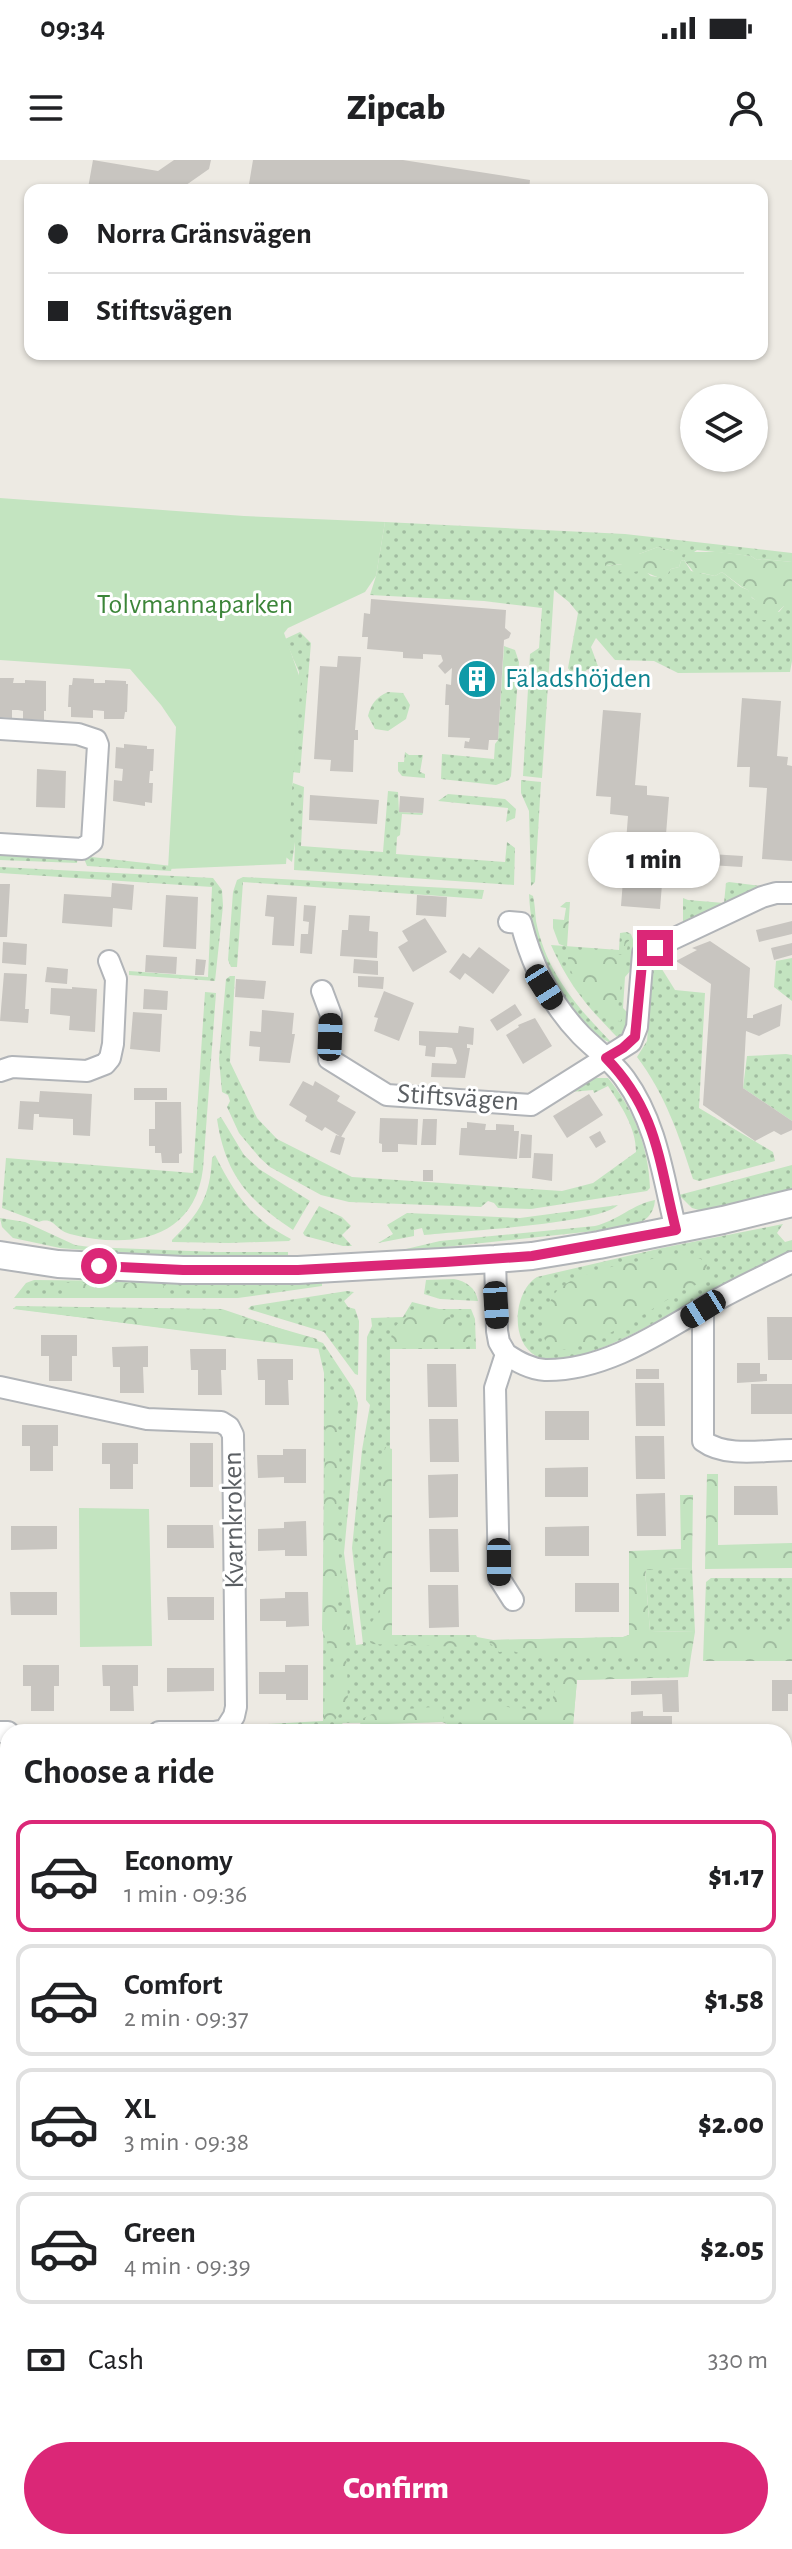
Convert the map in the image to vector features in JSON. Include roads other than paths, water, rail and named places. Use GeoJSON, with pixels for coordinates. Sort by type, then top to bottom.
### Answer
{"type":"FeatureCollection","features":[{"type":"Feature","properties":{"kind":"street"},"geometry":{"type":"LineString","coordinates":[[0,729],[78,734],[96,740],[98,745],[92,842],[82,849],[0,844]]}},
{"type":"Feature","properties":{"kind":"street","name":"Stiftsvägen"},"geometry":{"type":"LineString","coordinates":[[322,991],[331,1015],[329,1059],[387,1095],[531,1105],[623,1048],[635,1037],[643,953],[762,897],[792,893]]}},
{"type":"Feature","properties":{"kind":"street"},"geometry":{"type":"LineString","coordinates":[[509,922],[521,923],[538,974],[553,1001],[626,1079],[649,1120],[676,1230]]}},
{"type":"Feature","properties":{"kind":"street"},"geometry":{"type":"LineString","coordinates":[[0,1071],[12,1067],[87,1071],[105,1064],[110,1058],[113,1044],[116,979],[109,961]]}},
{"type":"Feature","properties":{"kind":"street"},"geometry":{"type":"LineString","coordinates":[[0,1255],[58,1264],[183,1270],[298,1270],[495,1259],[532,1256],[676,1230],[792,1203]]}},
{"type":"Feature","properties":{"kind":"street"},"geometry":{"type":"LineString","coordinates":[[495,1259],[497,1331],[506,1354],[534,1368],[560,1369],[615,1355],[792,1262]]}},
{"type":"Feature","properties":{"kind":"street"},"geometry":{"type":"LineString","coordinates":[[703,1309],[703,1441],[712,1448],[725,1450],[792,1450]]}},
{"type":"Feature","properties":{"kind":"street"},"geometry":{"type":"LineString","coordinates":[[506,1354],[495,1388],[499,1578],[513,1600]]}},
{"type":"Feature","properties":{"kind":"street","name":"Kvarnkroken"},"geometry":{"type":"LineString","coordinates":[[0,1387],[147,1419],[221,1422],[229,1427],[233,1435],[236,1707],[229,1724]]}},
{"type":"Feature","properties":{"kind":"place","name":"Fäladshöjden"},"geometry":{"type":"Point","coordinates":[477,679]}},
{"type":"Feature","properties":{"kind":"park label","name":"Tolvmannaparken"},"geometry":{"type":"Point","coordinates":[195,605]}}]}
